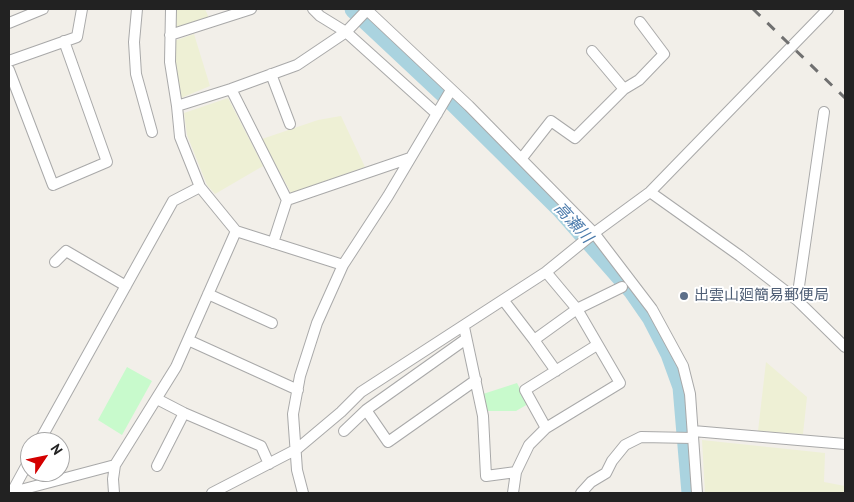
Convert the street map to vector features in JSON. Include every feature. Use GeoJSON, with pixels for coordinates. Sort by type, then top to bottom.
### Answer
{"type":"FeatureCollection","features":[{"type":"Feature","properties":{"kind":"street"},"geometry":{"type":"LineString","coordinates":[[9,23],[43,9]]}},
{"type":"Feature","properties":{"kind":"street"},"geometry":{"type":"LineString","coordinates":[[9,61],[77,37],[82,9]]}},
{"type":"Feature","properties":{"kind":"street"},"geometry":{"type":"LineString","coordinates":[[137,9],[134,42],[136,74],[152,132]]}},
{"type":"Feature","properties":{"kind":"street"},"geometry":{"type":"LineString","coordinates":[[171,9],[170,62],[180,137],[200,187],[236,231],[342,265]]}},
{"type":"Feature","properties":{"kind":"street"},"geometry":{"type":"LineString","coordinates":[[170,35],[251,9]]}},
{"type":"Feature","properties":{"kind":"street"},"geometry":{"type":"LineString","coordinates":[[313,9],[320,16],[346,32],[437,114]]}},
{"type":"Feature","properties":{"kind":"street"},"geometry":{"type":"LineString","coordinates":[[212,493],[296,449],[341,412],[361,392],[464,327],[546,272],[594,233],[650,192],[828,9]]}},
{"type":"Feature","properties":{"kind":"street"},"geometry":{"type":"LineString","coordinates":[[177,106],[297,65],[346,32],[367,10],[522,158],[594,233],[652,309],[683,366],[690,394],[697,493]]}},
{"type":"Feature","properties":{"kind":"street"},"geometry":{"type":"LineString","coordinates":[[522,158],[551,121],[575,138],[624,89],[639,80],[664,54],[640,22]]}},
{"type":"Feature","properties":{"kind":"street"},"geometry":{"type":"LineString","coordinates":[[9,70],[53,185],[107,162],[64,42]]}},
{"type":"Feature","properties":{"kind":"street"},"geometry":{"type":"LineString","coordinates":[[592,52],[624,89]]}},
{"type":"Feature","properties":{"kind":"street"},"geometry":{"type":"LineString","coordinates":[[271,74],[290,124]]}},
{"type":"Feature","properties":{"kind":"street"},"geometry":{"type":"LineString","coordinates":[[231,89],[287,200],[273,244]]}},
{"type":"Feature","properties":{"kind":"street"},"geometry":{"type":"LineString","coordinates":[[303,493],[297,470],[293,414],[300,376],[317,323],[342,265],[388,196],[451,90]]}},
{"type":"Feature","properties":{"kind":"street"},"geometry":{"type":"LineString","coordinates":[[797,300],[824,112]]}},
{"type":"Feature","properties":{"kind":"street"},"geometry":{"type":"LineString","coordinates":[[287,200],[410,158]]}},
{"type":"Feature","properties":{"kind":"street"},"geometry":{"type":"LineString","coordinates":[[46,432],[173,201],[200,187]]}},
{"type":"Feature","properties":{"kind":"street"},"geometry":{"type":"LineString","coordinates":[[650,192],[740,256],[797,300],[845,347]]}},
{"type":"Feature","properties":{"kind":"street"},"geometry":{"type":"LineString","coordinates":[[114,493],[115,465],[176,367],[236,231]]}},
{"type":"Feature","properties":{"kind":"street"},"geometry":{"type":"LineString","coordinates":[[55,262],[66,251],[126,286]]}},
{"type":"Feature","properties":{"kind":"street"},"geometry":{"type":"LineString","coordinates":[[513,493],[516,472],[529,445],[546,428],[620,383],[577,309],[546,272]]}},
{"type":"Feature","properties":{"kind":"street"},"geometry":{"type":"LineString","coordinates":[[534,340],[577,309],[622,287]]}},
{"type":"Feature","properties":{"kind":"street"},"geometry":{"type":"LineString","coordinates":[[208,294],[272,323]]}},
{"type":"Feature","properties":{"kind":"street"},"geometry":{"type":"LineString","coordinates":[[504,300],[556,371]]}},
{"type":"Feature","properties":{"kind":"street"},"geometry":{"type":"LineString","coordinates":[[464,327],[483,416],[486,476],[516,472]]}},
{"type":"Feature","properties":{"kind":"street"},"geometry":{"type":"LineString","coordinates":[[344,431],[366,410],[466,339]]}},
{"type":"Feature","properties":{"kind":"street"},"geometry":{"type":"LineString","coordinates":[[188,340],[298,390]]}},
{"type":"Feature","properties":{"kind":"street"},"geometry":{"type":"LineString","coordinates":[[546,428],[526,390],[597,345]]}},
{"type":"Feature","properties":{"kind":"street"},"geometry":{"type":"LineString","coordinates":[[366,410],[388,442],[476,380]]}},
{"type":"Feature","properties":{"kind":"street"},"geometry":{"type":"LineString","coordinates":[[157,398],[184,414],[260,446],[269,464]]}},
{"type":"Feature","properties":{"kind":"street"},"geometry":{"type":"LineString","coordinates":[[157,466],[184,414]]}},
{"type":"Feature","properties":{"kind":"street"},"geometry":{"type":"LineString","coordinates":[[581,493],[591,482],[606,473],[612,461],[626,445],[641,437],[693,434],[845,444]]}},
{"type":"Feature","properties":{"kind":"street"},"geometry":{"type":"LineString","coordinates":[[10,492],[115,465]]}},
{"type":"Feature","properties":{"kind":"street"},"geometry":{"type":"LineString","coordinates":[[10,492],[20,476]]}},
{"type":"Feature","properties":{"kind":"green space"},"geometry":{"type":"Polygon","coordinates":[[[176,9],[205,9],[209,18],[175,29],[176,9]]]}},
{"type":"Feature","properties":{"kind":"green space"},"geometry":{"type":"Polygon","coordinates":[[[194,34],[210,86],[181,98],[174,63],[174,41],[194,34]]]}},
{"type":"Feature","properties":{"kind":"green space"},"geometry":{"type":"Polygon","coordinates":[[[228,98],[263,166],[215,194],[207,185],[187,135],[184,113],[228,98]]]}},
{"type":"Feature","properties":{"kind":"green space"},"geometry":{"type":"Polygon","coordinates":[[[341,116],[365,167],[291,193],[262,139],[318,120],[341,116]]]}},
{"type":"Feature","properties":{"kind":"green space"},"geometry":{"type":"Polygon","coordinates":[[[766,362],[807,397],[803,434],[758,431],[766,362]]]}},
{"type":"Feature","properties":{"kind":"green space"},"geometry":{"type":"Polygon","coordinates":[[[127,367],[152,381],[122,435],[98,420],[127,367]]]}},
{"type":"Feature","properties":{"kind":"green space"},"geometry":{"type":"Polygon","coordinates":[[[517,383],[528,404],[516,411],[487,411],[483,394],[517,383]]]}},
{"type":"Feature","properties":{"kind":"green space"},"geometry":{"type":"Polygon","coordinates":[[[702,440],[825,453],[824,482],[845,486],[845,493],[705,493],[702,440]]]}},
{"type":"Feature","properties":{"kind":"waterway","name":"高瀬川"},"geometry":{"type":"LineString","coordinates":[[354,9],[450,99],[561,209],[633,291],[651,317],[670,354],[682,387],[691,493]]}},
{"type":"Feature","properties":{"kind":"railway"},"geometry":{"type":"LineString","coordinates":[[753,9],[845,98]]}},
{"type":"Feature","properties":{"kind":"place","name":"出雲山廻簡易郵便局"},"geometry":{"type":"Point","coordinates":[684,296]}}]}
